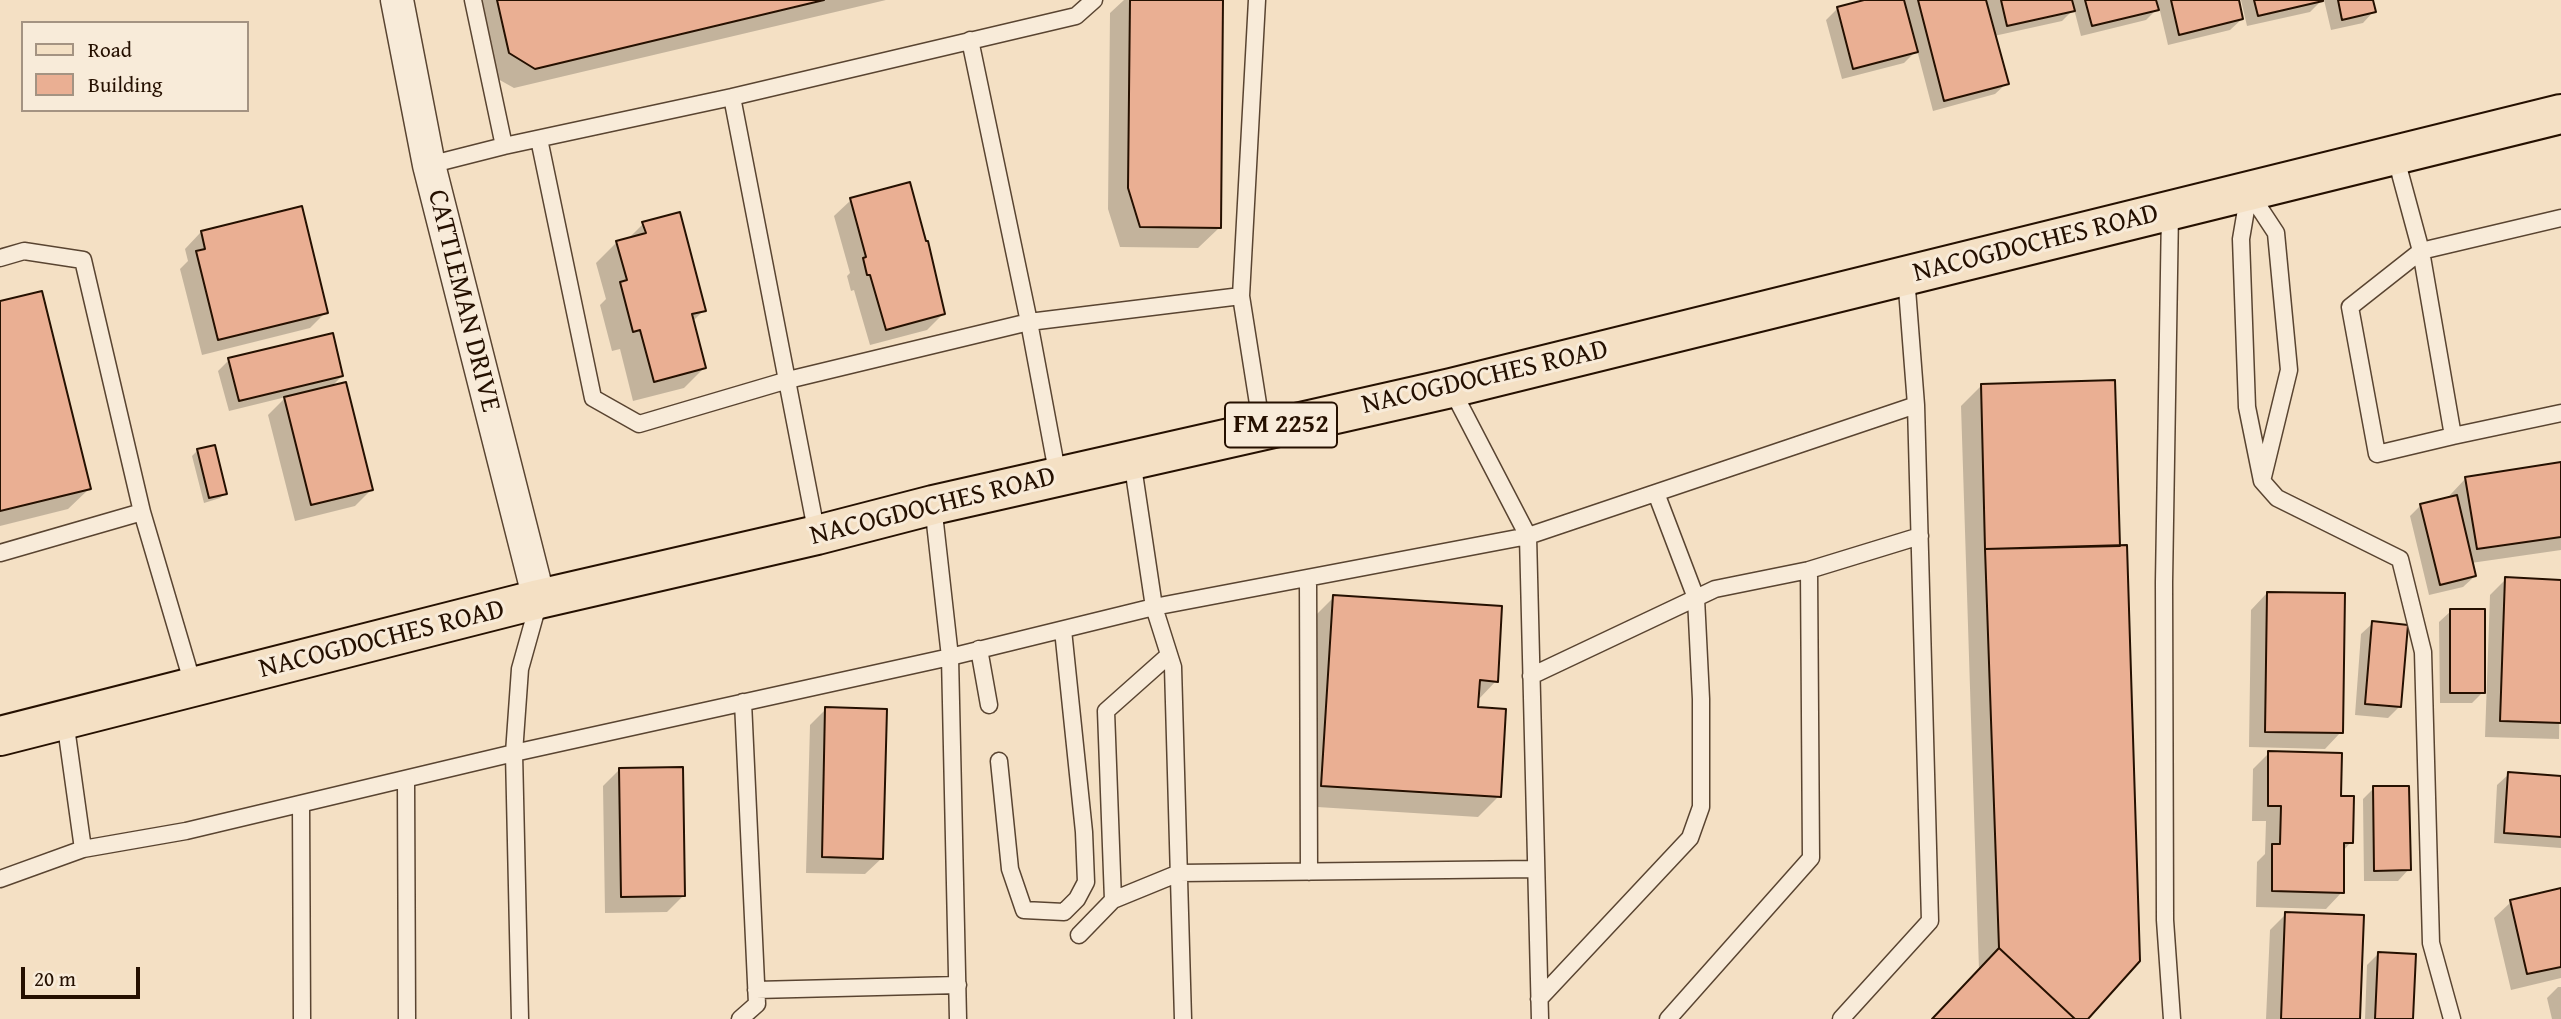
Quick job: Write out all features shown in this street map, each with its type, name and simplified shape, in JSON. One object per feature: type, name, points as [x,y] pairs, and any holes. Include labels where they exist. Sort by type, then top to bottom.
[{"type":"main road","name":"NACOGDOCHES ROAD","points":[[0,736],[539,599],[817,535],[933,505],[1451,388],[2561,114]]},
{"type":"street","name":"CATTLEMAN DRIVE","points":[[397,0],[429,165],[539,599]]},
{"type":"lane","points":[[473,0],[504,146]]},
{"type":"lane","points":[[429,165],[1076,16],[1094,0]]},
{"type":"lane","points":[[1256,0],[1241,296],[1262,429]]},
{"type":"lane","points":[[970,40],[1029,322],[1058,477]]},
{"type":"lane","points":[[732,97],[817,535]]},
{"type":"lane","points":[[539,139],[593,398],[639,424],[788,380],[1029,322],[1241,296]]},
{"type":"lane","points":[[2395,155],[2421,251],[2453,436]]},
{"type":"lane","points":[[2249,192],[2276,233],[2289,370],[2262,481]]},
{"type":"lane","points":[[2249,192],[2241,239],[2246,407],[2262,481],[2277,498],[2400,559],[2423,652],[2431,943],[2452,1019]]},
{"type":"lane","points":[[2170,211],[2164,609],[2165,920],[2172,1019]]},
{"type":"lane","points":[[2561,218],[2421,251],[2350,307],[2376,454],[2561,412]]},
{"type":"lane","points":[[0,258],[24,251],[83,260],[142,512],[194,688]]},
{"type":"lane","points":[[1841,1019],[1930,921],[1916,405],[1906,276]]},
{"type":"lane","points":[[1451,388],[1528,536],[1540,1019]]},
{"type":"lane","points":[[0,879],[83,849],[186,831],[514,753],[950,657],[1154,607],[1528,536],[1916,405]]},
{"type":"lane","points":[[1132,460],[1154,607],[1173,667],[1183,1019]]},
{"type":"lane","points":[[1539,999],[1690,838],[1701,807],[1701,699],[1696,598],[1656,493]]},
{"type":"lane","points":[[933,505],[950,657],[958,1019]]},
{"type":"lane","points":[[0,553],[142,512]]},
{"type":"lane","points":[[1531,676],[1715,589],[1810,570],[1920,536]]},
{"type":"lane","points":[[1668,1019],[1811,858],[1810,570]]},
{"type":"lane","points":[[1308,578],[1308,872]]},
{"type":"lane","points":[[520,1019],[514,753],[520,669],[539,599]]},
{"type":"lane","points":[[999,761],[1010,869],[1024,910],[1064,912],[1077,899],[1086,882],[1084,832],[1063,630]]},
{"type":"lane","points":[[979,649],[989,705]]},
{"type":"lane","points":[[1113,900],[1106,711],[1169,655]]},
{"type":"lane","points":[[740,1019],[757,1004],[743,702]]},
{"type":"lane","points":[[65,720],[83,849]]},
{"type":"lane","points":[[406,780],[407,1019]]},
{"type":"lane","points":[[301,804],[302,1019]]},
{"type":"lane","points":[[1079,935],[1113,900],[1179,873],[1536,869]]},
{"type":"lane","points":[[755,990],[958,985]]},
{"type":"building","points":[[497,0],[824,0],[535,69],[509,53]]},
{"type":"building","points":[[1130,0],[1223,0],[1221,228],[1140,227],[1128,188]]},
{"type":"building","points":[[1864,0],[1904,0],[1918,52],[1853,69],[1837,7]]},
{"type":"building","points":[[1918,0],[1986,0],[2009,84],[1944,101]]},
{"type":"building","points":[[2001,0],[2072,0],[2075,11],[2007,26]]},
{"type":"building","points":[[2085,0],[2156,0],[2159,10],[2092,26]]},
{"type":"building","points":[[2171,0],[2239,0],[2243,19],[2179,35]]},
{"type":"building","points":[[2254,0],[2323,0],[2323,1],[2258,16]]},
{"type":"building","points":[[2338,0],[2373,0],[2376,12],[2342,20]]},
{"type":"building","points":[[910,182],[928,241],[945,314],[886,330],[870,275],[867,275],[863,258],[866,257],[850,198]]},
{"type":"building","points":[[302,206],[328,313],[218,340],[196,251],[205,249],[201,231]]},
{"type":"building","points":[[680,212],[706,311],[692,314],[706,368],[654,382],[640,330],[633,332],[620,282],[627,280],[616,241],[646,233],[642,222]]},
{"type":"building","points":[[42,291],[91,489],[0,511],[0,301]]},
{"type":"building","points":[[333,333],[343,376],[239,401],[228,358]]},
{"type":"building","points":[[2115,380],[2120,546],[1985,549],[1981,384]]},
{"type":"building","points":[[346,382],[373,490],[311,505],[284,397]]},
{"type":"building","points":[[215,445],[227,494],[209,498],[197,449]]},
{"type":"building","points":[[2561,462],[2561,537],[2477,549],[2465,477]]},
{"type":"building","points":[[2457,495],[2476,576],[2440,585],[2420,504]]},
{"type":"building","points":[[2127,545],[2140,961],[2088,1019],[2075,1019],[1999,948],[1985,549]]},
{"type":"building","points":[[2505,577],[2561,580],[2561,723],[2500,721]]},
{"type":"building","points":[[2267,592],[2345,593],[2343,733],[2265,732]]},
{"type":"building","points":[[1333,595],[1502,606],[1498,682],[1480,680],[1478,707],[1506,709],[1501,797],[1321,786]]},
{"type":"building","points":[[2450,609],[2485,609],[2485,693],[2450,693]]},
{"type":"building","points":[[2372,621],[2408,625],[2401,707],[2365,704]]},
{"type":"building","points":[[825,707],[887,709],[883,859],[822,857]]},
{"type":"building","points":[[2268,751],[2342,753],[2341,796],[2354,796],[2353,843],[2344,843],[2344,893],[2272,891],[2272,844],[2280,844],[2281,806],[2268,806]]},
{"type":"building","points":[[683,767],[685,896],[621,897],[619,768]]},
{"type":"building","points":[[2508,772],[2561,776],[2561,837],[2504,833]]},
{"type":"building","points":[[2373,786],[2409,786],[2411,870],[2374,871]]},
{"type":"building","points":[[2561,888],[2561,967],[2527,974],[2510,900]]},
{"type":"building","points":[[2285,912],[2364,915],[2360,1019],[2281,1019]]},
{"type":"building","points":[[1999,948],[2075,1019],[1932,1019]]},
{"type":"building","points":[[2378,952],[2416,954],[2413,1019],[2375,1019]]}]
